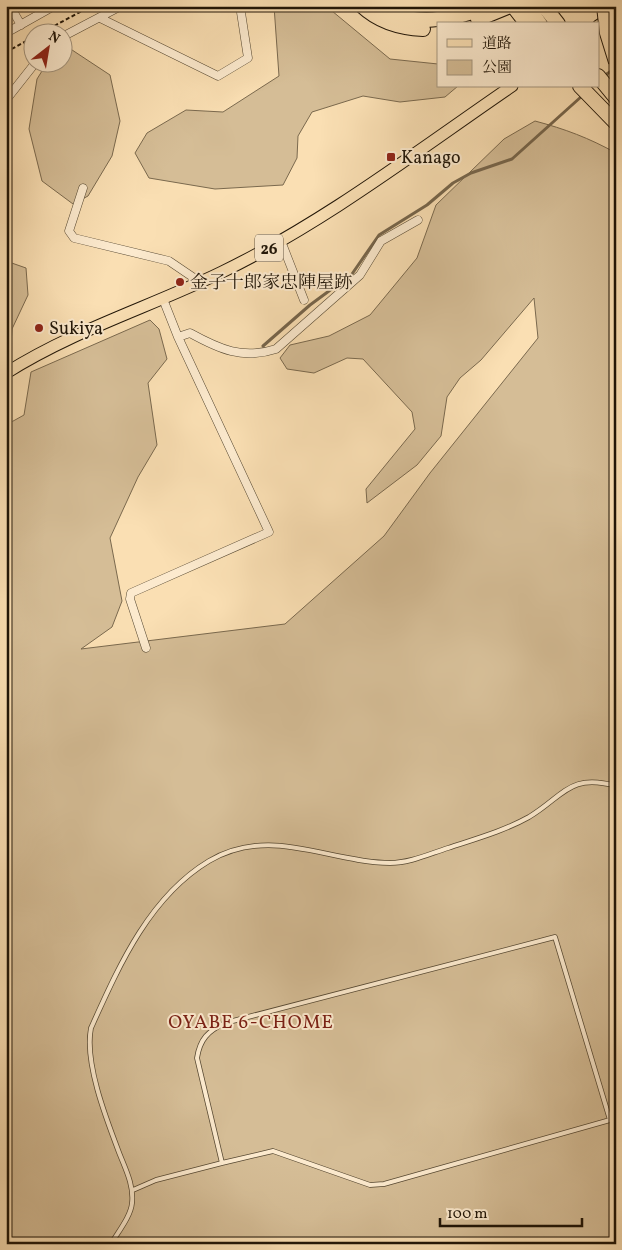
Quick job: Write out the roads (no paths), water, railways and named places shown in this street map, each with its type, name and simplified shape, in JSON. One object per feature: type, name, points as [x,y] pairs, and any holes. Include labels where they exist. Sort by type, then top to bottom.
[{"type":"highway","points":[[362,6],[375,17],[394,25],[414,29],[437,28]]},
{"type":"highway","points":[[378,6],[397,16],[426,20],[448,18],[489,6]]},
{"type":"highway","points":[[467,22],[511,6],[525,22]]},
{"type":"highway","points":[[527,6],[539,22]]},
{"type":"highway","points":[[544,6],[556,22]]},
{"type":"highway","points":[[604,6],[607,33],[616,62]]},
{"type":"highway","points":[[600,78],[616,98]]},
{"type":"highway","points":[[582,88],[616,122]]},
{"type":"highway","points":[[590,88],[616,122]]},
{"type":"main road","points":[[600,25],[616,14]]},
{"type":"main road","name":"26","points":[[6,373],[67,338],[163,299],[281,241],[316,221],[509,88]]},
{"type":"street","points":[[10,6],[20,25]]},
{"type":"street","points":[[6,33],[54,6]]},
{"type":"street","points":[[72,32],[122,6]]},
{"type":"street","points":[[100,18],[218,76],[248,58],[240,6]]},
{"type":"street","points":[[6,100],[28,72]]},
{"type":"street","points":[[83,188],[69,231],[74,238],[169,261],[200,282]]},
{"type":"street","points":[[178,337],[190,332],[210,343],[234,352],[259,355],[276,349],[360,275],[381,241],[418,220]]},
{"type":"street","points":[[281,241],[304,300]]},
{"type":"street","points":[[146,648],[130,599],[131,593],[269,532],[178,337],[163,299]]},
{"type":"lane","points":[[111,1244],[132,1205],[133,1190],[105,1114],[90,1051],[89,1038],[100,1008],[149,918],[164,896],[191,872],[232,851],[265,844],[290,846],[366,861],[391,863],[414,860],[507,827],[529,816],[577,783],[593,782],[616,786]]},
{"type":"lane","points":[[133,1190],[156,1180],[273,1151],[370,1185],[384,1184],[610,1120],[555,937],[225,1023],[213,1029],[206,1034],[199,1045],[197,1058],[222,1163]]},
{"type":"waterway","points":[[602,77],[616,68]]},
{"type":"waterway","points":[[263,346],[310,305],[352,274],[379,235],[427,205],[453,183],[471,173],[512,159],[582,96]]},
{"type":"place","name":"Kanago","points":[[391,157]]},
{"type":"place","name":"金子十郎家忠陣屋跡","points":[[180,282]]},
{"type":"place","name":"Sukiya","points":[[39,328]]},
{"type":"district","name":"OYABE 6-CHOME","points":[[251,1021]]}]
